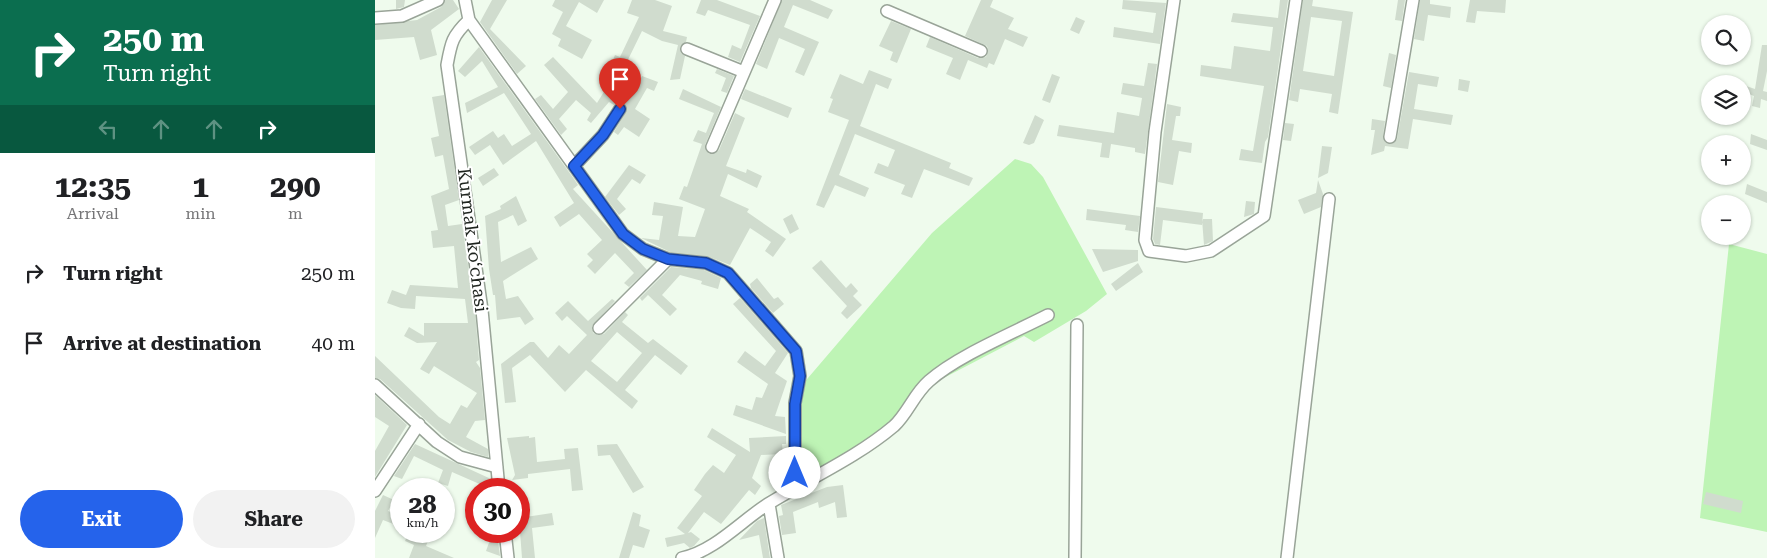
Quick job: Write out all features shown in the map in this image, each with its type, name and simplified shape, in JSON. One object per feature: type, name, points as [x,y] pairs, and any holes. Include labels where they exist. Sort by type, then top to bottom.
[{"type":"street","points":[[375,18],[403,16],[437,0]]},
{"type":"street","points":[[465,0],[469,20],[623,234],[643,249],[668,259],[706,263],[728,273],[796,351],[800,376],[795,404],[795,490]]},
{"type":"street","points":[[713,147],[775,0]]},
{"type":"street","points":[[1174,0],[1155,132],[1145,240],[1149,251],[1186,256],[1211,251],[1264,216],[1296,0]]},
{"type":"street","points":[[1390,137],[1413,0]]},
{"type":"street","points":[[887,11],[981,51]]},
{"type":"street","name":"Kurmak koʻchasi","points":[[469,20],[455,34],[450,44],[447,65],[482,310],[498,478]]},
{"type":"street","points":[[687,49],[744,72]]},
{"type":"street","points":[[574,166],[603,135],[620,109]]},
{"type":"street","points":[[1287,558],[1329,199]]},
{"type":"street","points":[[599,328],[668,259]]},
{"type":"street","points":[[682,558],[700,552],[769,504],[859,452],[895,425],[916,394],[929,381],[952,365],[1048,315]]},
{"type":"street","points":[[1075,558],[1077,326]]},
{"type":"street","points":[[375,385],[437,442],[460,457],[497,467]]},
{"type":"street","points":[[375,491],[419,424]]},
{"type":"street","points":[[769,504],[778,558]]},
{"type":"street","points":[[506,543],[508,558]]},
{"type":"green space","points":[[1015,159],[1031,164],[1043,177],[1107,294],[1086,311],[1034,342],[1024,336],[934,383],[906,418],[829,476],[824,466],[795,471],[796,392],[932,233]]},
{"type":"green space","points":[[1729,245],[1733,245],[1767,254],[1767,532],[1700,518]]},
{"type":"building","points":[[396,0],[405,0],[404,7],[396,9]]},
{"type":"building","points":[[445,0],[453,0],[459,9],[431,30],[437,55],[420,60],[414,37],[375,40],[375,25],[417,20],[441,7]]},
{"type":"building","points":[[492,0],[507,0],[490,29],[526,66],[517,74],[480,22]]},
{"type":"building","points":[[555,0],[604,0],[597,13],[579,2],[566,26],[592,40],[582,59],[558,46],[561,39],[552,34],[563,12],[552,6]]},
{"type":"building","points":[[632,0],[655,0],[672,6],[663,31],[687,37],[686,42],[680,47],[681,53],[685,56],[680,79],[670,80],[678,45],[662,41],[642,31],[622,72],[639,82],[642,76],[658,82],[654,91],[647,88],[635,109],[650,119],[639,137],[624,127],[618,135],[614,132],[627,110],[624,103],[617,102],[614,105],[609,102],[591,123],[587,120],[591,113],[576,100],[559,119],[567,129],[561,135],[535,99],[541,95],[553,109],[568,92],[544,65],[553,57],[597,103],[613,77],[611,76],[615,67],[611,64],[615,55],[620,57],[639,17],[627,13]]},
{"type":"building","points":[[701,0],[717,0],[760,16],[740,62],[728,57],[732,45],[741,49],[750,25],[708,10],[705,16],[696,13]]},
{"type":"building","points":[[782,0],[810,0],[833,10],[828,19],[793,5],[784,27],[819,42],[804,76],[795,72],[805,49],[779,38],[767,69],[756,64]]},
{"type":"building","points":[[981,0],[993,0],[990,7],[1014,18],[1008,29],[1028,37],[1023,47],[1005,39],[994,65],[989,63],[987,68],[968,60],[960,80],[946,74],[953,58],[926,47],[930,37],[978,58],[986,57],[987,46],[965,36]]},
{"type":"building","points":[[1123,0],[1166,3],[1160,44],[1113,37],[1114,27],[1153,33],[1156,13],[1122,9]]},
{"type":"building","points":[[1280,0],[1288,0],[1268,137],[1265,142],[1262,163],[1239,160],[1241,149],[1253,151],[1264,86],[1200,76],[1201,65],[1231,69],[1234,46],[1270,51],[1273,27],[1231,22],[1233,13],[1278,18]]},
{"type":"building","points":[[1303,0],[1313,0],[1312,6],[1353,12],[1338,114],[1329,112],[1332,94],[1300,89],[1298,102],[1289,100]],"holes":[[[1311,17],[1342,21],[1334,76],[1303,71]]]},
{"type":"building","points":[[1398,0],[1405,0],[1402,21],[1395,20]]},
{"type":"building","points":[[1420,0],[1430,0],[1430,4],[1451,7],[1450,18],[1428,15],[1424,41],[1414,39]]},
{"type":"building","points":[[1470,0],[1506,0],[1505,13],[1477,11],[1475,23],[1466,22]]},
{"type":"building","points":[[1076,17],[1085,21],[1079,34],[1070,30]]},
{"type":"building","points":[[891,21],[911,29],[897,63],[890,60],[893,52],[879,46]]},
{"type":"building","points":[[1762,45],[1767,45],[1767,71],[1763,91],[1767,92],[1767,101],[1761,99],[1760,108],[1752,106],[1754,96],[1751,95],[1751,88],[1755,89]]},
{"type":"building","points":[[479,47],[578,185],[573,189],[647,270],[629,287],[624,283],[634,273],[615,253],[595,274],[587,266],[593,260],[587,254],[602,240],[579,214],[560,227],[554,217],[574,203],[536,141],[503,165],[490,145],[475,155],[469,147],[493,131],[498,138],[504,134],[512,146],[531,134],[504,93],[467,113],[465,103],[498,87],[482,61],[465,77],[458,71]]},
{"type":"building","points":[[1389,53],[1396,55],[1391,88],[1383,86]]},
{"type":"building","points":[[1148,63],[1157,64],[1145,154],[1135,152],[1135,148],[1111,144],[1109,158],[1100,157],[1102,143],[1057,136],[1059,125],[1114,133],[1117,112],[1139,116],[1142,98],[1121,94],[1123,83],[1144,86]]},
{"type":"building","points":[[717,69],[734,76],[727,93],[721,91],[726,78],[715,73]]},
{"type":"building","points":[[869,70],[892,79],[888,89],[876,84],[860,126],[951,163],[949,168],[973,178],[969,186],[924,169],[912,198],[901,194],[905,185],[874,173],[878,163],[888,167],[895,150],[855,134],[839,175],[869,188],[865,197],[835,185],[824,208],[816,205],[849,120],[828,112],[833,99],[830,98],[840,74],[863,84]]},
{"type":"building","points":[[1409,72],[1439,77],[1437,87],[1418,84],[1414,109],[1453,115],[1451,125],[1413,119],[1408,149],[1385,146],[1384,151],[1371,155],[1375,130],[1371,130],[1372,119],[1385,121],[1383,136],[1386,143],[1392,144],[1397,139]]},
{"type":"building","points":[[1052,74],[1060,77],[1050,103],[1042,100]]},
{"type":"building","points":[[1459,79],[1470,81],[1468,92],[1458,90]]},
{"type":"building","points":[[683,89],[721,107],[705,145],[709,154],[719,150],[735,113],[745,118],[726,166],[746,173],[747,169],[762,176],[757,188],[728,174],[720,196],[749,209],[747,212],[786,239],[773,257],[765,251],[771,242],[750,228],[730,265],[707,256],[670,252],[641,238],[659,240],[663,216],[652,215],[654,202],[683,207],[678,236],[695,237],[705,209],[679,199],[684,186],[687,187],[702,144],[693,141],[698,130],[706,133],[714,113],[679,99]]},
{"type":"building","points":[[745,89],[792,108],[788,118],[741,99]]},
{"type":"building","points":[[444,95],[459,200],[445,205],[448,226],[462,224],[475,311],[479,360],[476,362],[480,368],[485,420],[475,421],[466,437],[488,449],[488,457],[471,452],[448,440],[380,379],[375,378],[375,356],[439,417],[450,424],[461,405],[467,408],[477,393],[434,366],[429,374],[420,369],[437,342],[417,343],[404,336],[409,327],[424,336],[424,323],[468,323],[465,299],[416,296],[415,309],[401,308],[387,303],[392,290],[406,295],[410,285],[458,288],[454,246],[433,248],[431,231],[438,230],[431,196],[449,189],[443,155],[435,157],[431,138],[439,136],[432,97]]},
{"type":"building","points":[[1167,104],[1181,107],[1180,116],[1176,116],[1172,140],[1192,143],[1191,153],[1179,151],[1173,185],[1158,182]]},
{"type":"building","points":[[1035,115],[1044,120],[1034,143],[1029,145],[1023,143]]},
{"type":"building","points":[[1285,123],[1294,124],[1291,141],[1283,140]]},
{"type":"building","points":[[1751,135],[1767,140],[1767,150],[1751,144]]},
{"type":"building","points":[[1322,146],[1332,147],[1328,173],[1318,178]]},
{"type":"building","points":[[629,165],[646,175],[640,184],[632,179],[617,199],[626,209],[619,215],[605,197]]},
{"type":"building","points":[[494,168],[499,175],[483,186],[478,178]]},
{"type":"building","points":[[1318,180],[1323,194],[1321,207],[1304,214],[1298,200],[1316,193]]},
{"type":"building","points":[[1747,185],[1767,192],[1767,203],[1751,195],[1745,194]]},
{"type":"building","points":[[516,196],[527,221],[518,226],[513,215],[498,222],[501,262],[531,247],[538,259],[503,281],[506,299],[518,296],[534,319],[525,325],[520,317],[497,320],[495,295],[493,295],[489,269],[485,216],[501,209],[500,206]]},
{"type":"building","points":[[1246,201],[1255,202],[1254,214],[1244,217]]},
{"type":"building","points":[[1156,207],[1203,213],[1202,225],[1163,220],[1160,245],[1155,244],[1153,239]]},
{"type":"building","points":[[1087,209],[1140,216],[1138,232],[1125,230],[1126,225],[1086,220]]},
{"type":"building","points":[[792,214],[799,229],[790,234],[783,219]]},
{"type":"building","points":[[1202,219],[1212,219],[1213,241],[1204,245]]},
{"type":"building","points":[[1092,249],[1138,250],[1138,261],[1103,272]]},
{"type":"building","points":[[821,260],[846,288],[851,283],[858,291],[853,296],[862,305],[847,319],[841,313],[847,306],[812,268]]},
{"type":"building","points":[[1138,263],[1143,272],[1116,291],[1111,284]]},
{"type":"building","points":[[671,267],[704,270],[721,278],[718,289],[701,284],[702,281],[680,275],[662,295],[677,309],[670,316],[648,295],[642,301],[640,298]]},
{"type":"building","points":[[757,278],[774,299],[778,297],[784,304],[773,313],[751,288],[750,284]]},
{"type":"building","points":[[740,298],[788,353],[775,373],[787,381],[775,416],[785,417],[786,434],[733,415],[736,405],[752,410],[756,397],[762,398],[768,384],[737,362],[745,351],[765,366],[776,351],[733,304]]},
{"type":"building","points":[[612,299],[615,301],[592,326],[593,333],[598,335],[604,334],[625,312],[628,315],[622,322],[648,343],[653,339],[688,366],[681,375],[655,355],[625,390],[638,401],[632,409],[586,370],[565,392],[530,355],[512,368],[516,402],[505,403],[501,364],[530,342],[534,342],[548,358],[559,345],[569,354],[587,335],[567,316],[562,321],[555,313],[568,301],[588,321]],"holes":[[[617,332],[642,353],[617,382],[591,361]]]},
{"type":"building","points":[[375,395],[407,425],[375,477],[375,451],[389,426],[375,417]]},
{"type":"building","points":[[712,428],[750,452],[749,438],[786,436],[786,444],[782,444],[783,454],[761,455],[752,478],[761,486],[755,495],[749,490],[721,524],[704,512],[688,533],[691,532],[700,539],[694,546],[690,548],[684,543],[667,547],[665,538],[685,534],[677,528],[702,496],[694,490],[705,474],[713,465],[724,473],[736,455],[707,437]]},
{"type":"building","points":[[535,437],[537,462],[565,459],[564,449],[578,448],[583,490],[572,491],[570,469],[528,474],[528,478],[513,478],[515,475],[507,438]]},
{"type":"building","points":[[415,444],[489,478],[466,478],[452,472],[450,478],[440,478],[443,470],[414,456],[403,478],[394,476]]},
{"type":"building","points":[[617,444],[644,487],[633,493],[610,455],[598,456],[597,445]]},
{"type":"building","points":[[843,485],[847,517],[837,518],[835,502],[819,508],[818,502],[793,512],[796,533],[782,535],[779,516],[783,515],[781,505],[827,487]]},
{"type":"building","points":[[1706,492],[1743,501],[1741,513],[1703,504]]},
{"type":"building","points":[[383,495],[390,498],[388,511],[390,512],[390,523],[383,520],[375,538],[375,511]]},
{"type":"building","points":[[633,512],[641,515],[639,526],[650,530],[644,548],[633,545],[629,558],[619,558]]},
{"type":"building","points":[[552,513],[554,525],[532,528],[535,558],[522,558],[521,543],[530,543],[530,516]]},
{"type":"building","points":[[764,518],[770,558],[763,558],[759,535],[739,540],[757,521]]},
{"type":"building","points":[[410,543],[427,543],[426,546],[454,558],[409,558],[414,545]]},
{"type":"building","points":[[489,543],[498,543],[500,556],[486,551]]},
{"type":"route","points":[[620,109],[603,135],[574,166],[623,234],[643,249],[668,259],[706,263],[728,273],[796,351],[800,376],[795,404],[795,473]]}]
